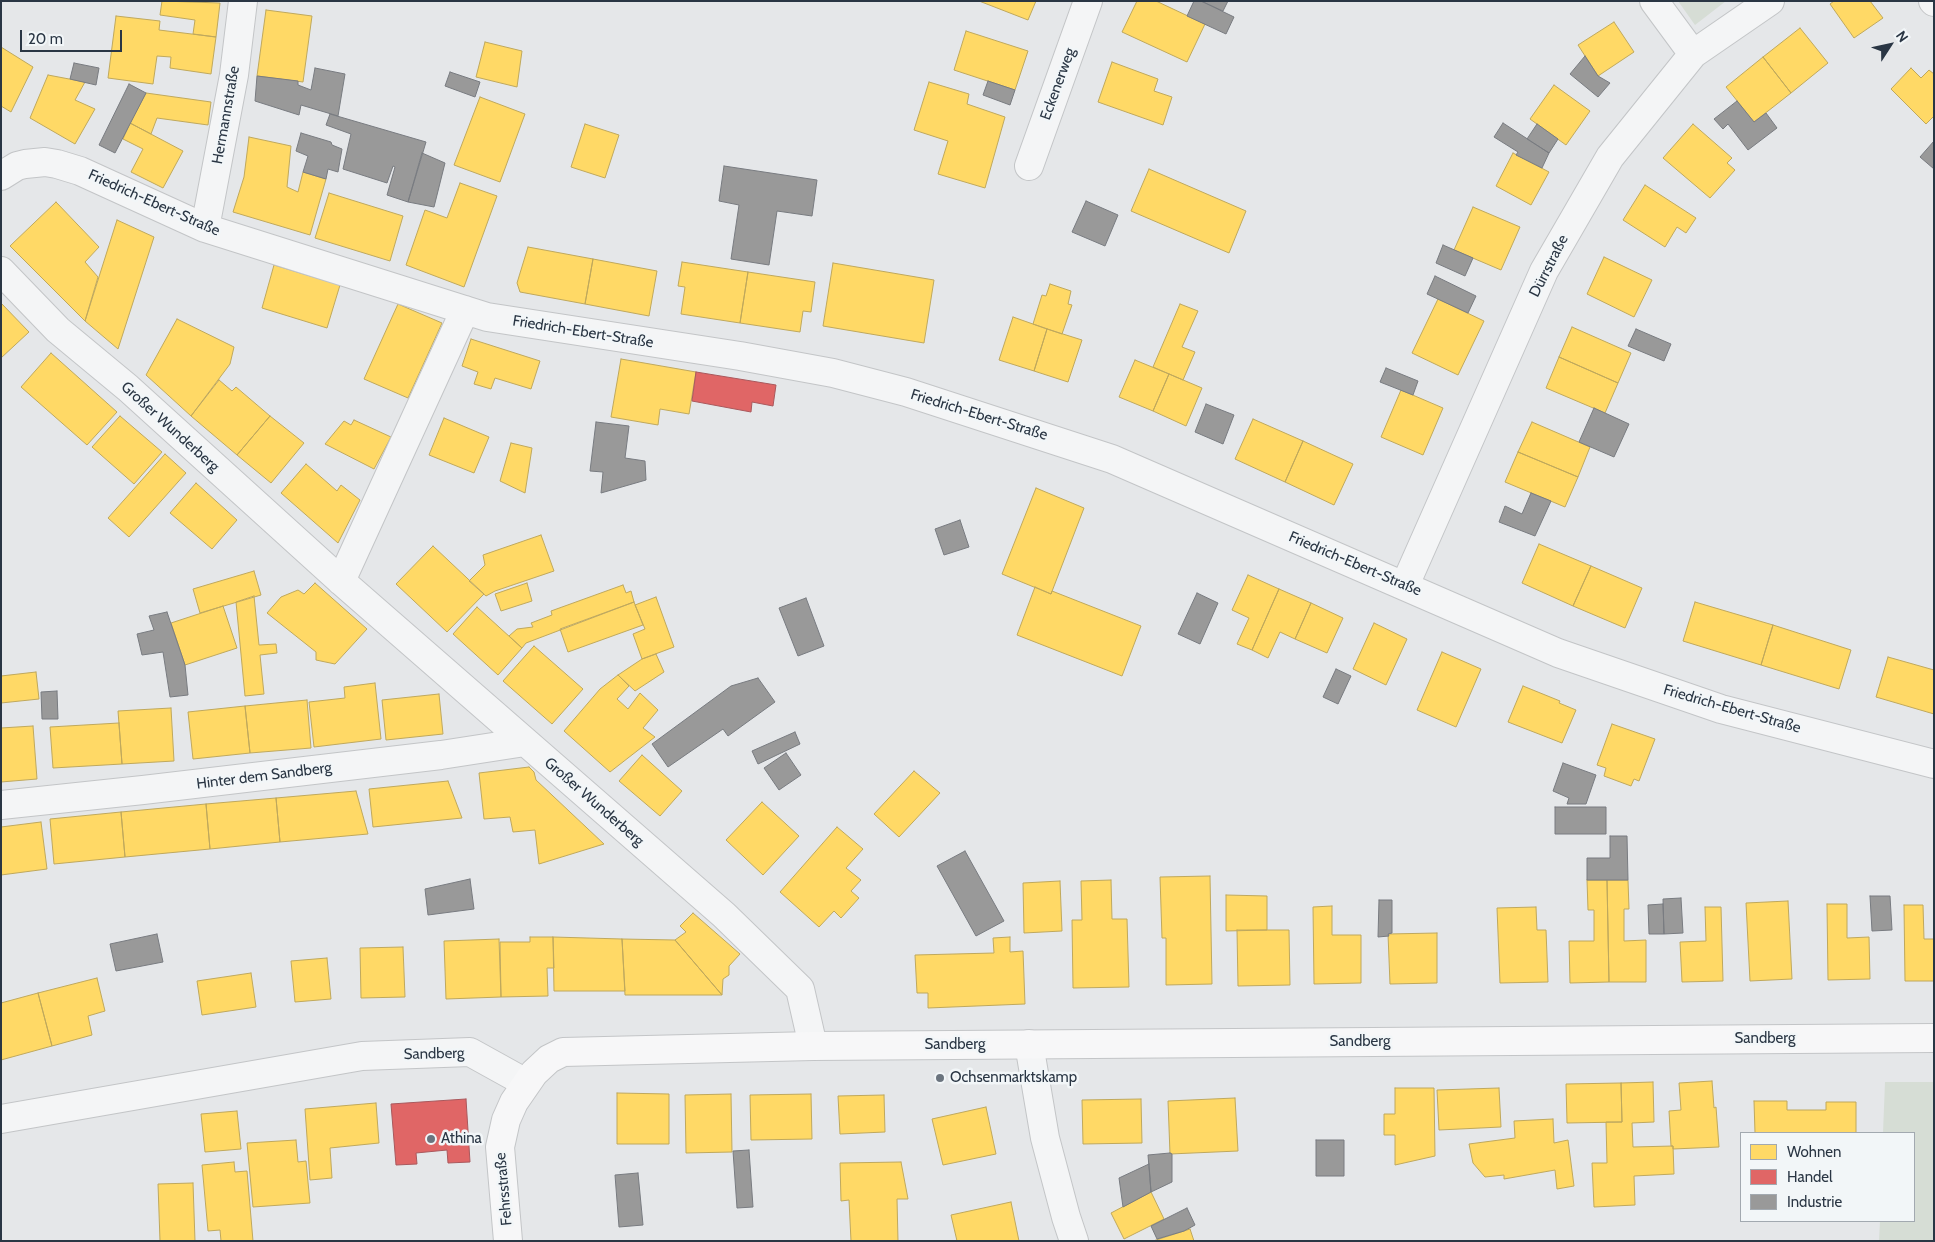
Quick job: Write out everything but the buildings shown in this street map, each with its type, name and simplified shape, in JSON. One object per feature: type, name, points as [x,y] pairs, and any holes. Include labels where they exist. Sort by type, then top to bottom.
[{"type":"main road","name":"Sandberg","points":[[526,1083],[534,1072],[549,1059],[563,1052],[813,1046],[1934,1038]]},
{"type":"main road","name":"Fehrsstraße","points":[[508,1241],[500,1147],[506,1120],[514,1102],[526,1083]]},
{"type":"street","name":"Hermannstraße","points":[[205,228],[234,75],[243,1]]},
{"type":"street","name":"Eckenerweg","points":[[1029,166],[1088,1]]},
{"type":"street","points":[[1654,1],[1693,54]]},
{"type":"street","name":"Dürrstraße","points":[[1405,585],[1544,271],[1610,157],[1693,54],[1770,1]]},
{"type":"street","name":"Friedrich-Ebert-Straße","points":[[1,176],[17,166],[25,164],[45,162],[57,164],[80,171],[205,228],[487,317],[759,359],[833,373],[906,392],[1112,459],[1558,653],[1721,710],[1934,764]]},
{"type":"street","name":"Großer Wunderberg","points":[[1,271],[58,330],[128,388],[341,581],[724,916],[800,989],[813,1046]]},
{"type":"street","points":[[341,581],[465,310]]},
{"type":"street","name":"Hinter dem Sandberg","points":[[1,805],[422,757],[525,742]]},
{"type":"street","points":[[1029,1044],[1045,1138],[1074,1241]]},
{"type":"street","name":"Sandberg","points":[[1,1119],[362,1056],[470,1052],[526,1083]]},
{"type":"shaded area","points":[[1678,1],[1726,1],[1695,25]]},
{"type":"shaded area","points":[[1885,1082],[1934,1082],[1934,1241],[1879,1241],[1880,1222],[1915,1222],[1915,1132],[1883,1132]]},
{"type":"place","name":"Ochsenmarktskamp","points":[[940,1078]]},
{"type":"place","name":"Athina","points":[[431,1139]]}]
